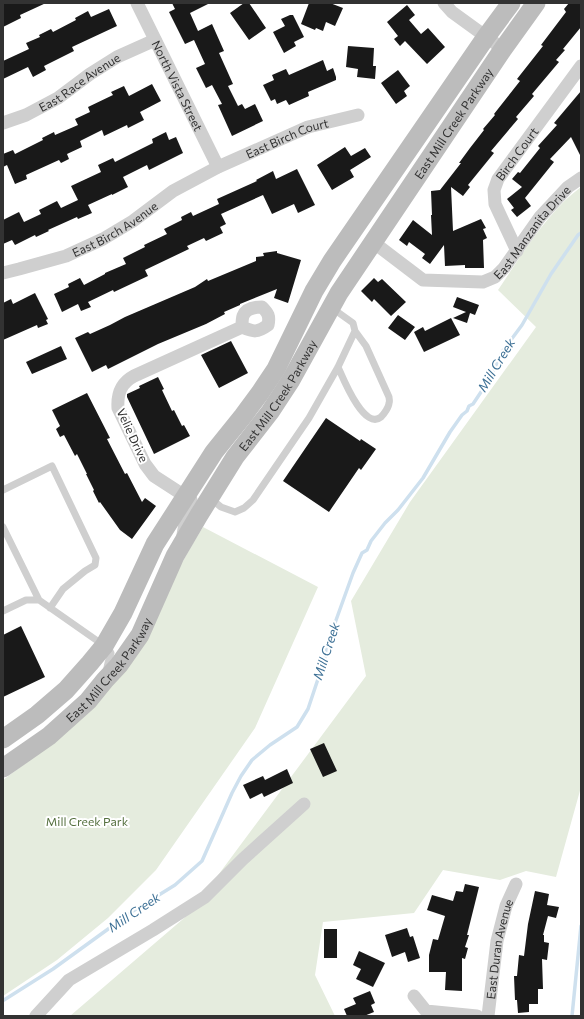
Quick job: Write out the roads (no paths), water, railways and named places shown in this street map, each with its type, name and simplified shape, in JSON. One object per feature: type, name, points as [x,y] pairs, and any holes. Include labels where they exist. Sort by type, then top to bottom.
[{"type":"street","name":"North Vista Street","points":[[137,3],[218,167]]},
{"type":"street","points":[[444,3],[452,12],[503,50]]},
{"type":"street","name":"East Mill Creek Parkway","points":[[3,739],[37,715],[66,690],[104,646],[123,613],[156,544],[214,452],[243,416],[276,369],[314,291],[332,261],[511,3]]},
{"type":"street","name":"East Mill Creek Parkway","points":[[3,768],[49,736],[88,701],[119,665],[140,635],[175,556],[198,515],[235,457],[274,406],[291,380],[339,293],[536,3]]},
{"type":"street","name":"East Race Avenue","points":[[3,123],[26,115],[58,98],[90,74],[118,57],[155,40]]},
{"type":"street","name":"Birch Court","points":[[517,251],[495,204],[494,190],[498,179],[581,66]]},
{"type":"street","name":"East Birch Court","points":[[218,167],[308,127],[358,115]]},
{"type":"street","name":"East Birch Avenue","points":[[3,272],[66,256],[103,239],[132,221],[172,191],[218,167]]},
{"type":"street","name":"East Manzanita Drive","points":[[373,242],[423,280],[483,282],[495,278],[517,251],[540,217],[568,187],[581,178]]},
{"type":"street","name":"Velie Drive","points":[[186,497],[154,476],[145,464],[118,408],[118,399],[121,388],[134,376],[242,327]]},
{"type":"street","points":[[180,548],[191,502],[186,497]]},
{"type":"street","points":[[36,1016],[69,980],[206,897],[243,859],[304,804]]},
{"type":"street","name":"East Duran Avenue","points":[[488,1016],[497,941],[506,906],[516,884]]},
{"type":"street","points":[[414,996],[426,1011],[477,1016]]},
{"type":"lane","points":[[331,308],[353,323],[355,331],[366,346],[389,397],[390,404],[382,416],[379,418],[372,418],[361,411],[338,368]]},
{"type":"lane","points":[[209,498],[221,506],[235,512],[244,508],[252,500],[309,418],[338,368],[355,331]]},
{"type":"lane","points":[[3,490],[52,466],[96,558],[95,564],[63,589],[50,608]]},
{"type":"lane","points":[[3,527],[39,600],[109,649],[111,653],[105,680]]},
{"type":"lane","points":[[3,611],[26,600],[39,600]]},
{"type":"waterway","name":"Mill Creek","points":[[4,1000],[53,969],[133,911],[175,885],[202,861],[232,793],[252,760],[270,745],[297,727],[308,709],[325,658],[326,648],[353,573],[362,553],[367,550],[371,541],[423,478],[450,432],[462,415],[467,411],[469,406],[473,404],[489,380],[502,352],[522,325],[551,274],[578,235],[581,233]]},
{"type":"waterway","points":[[572,1016],[581,926]]},
{"type":"park label","name":"Mill Creek Park","points":[[87,821]]}]
